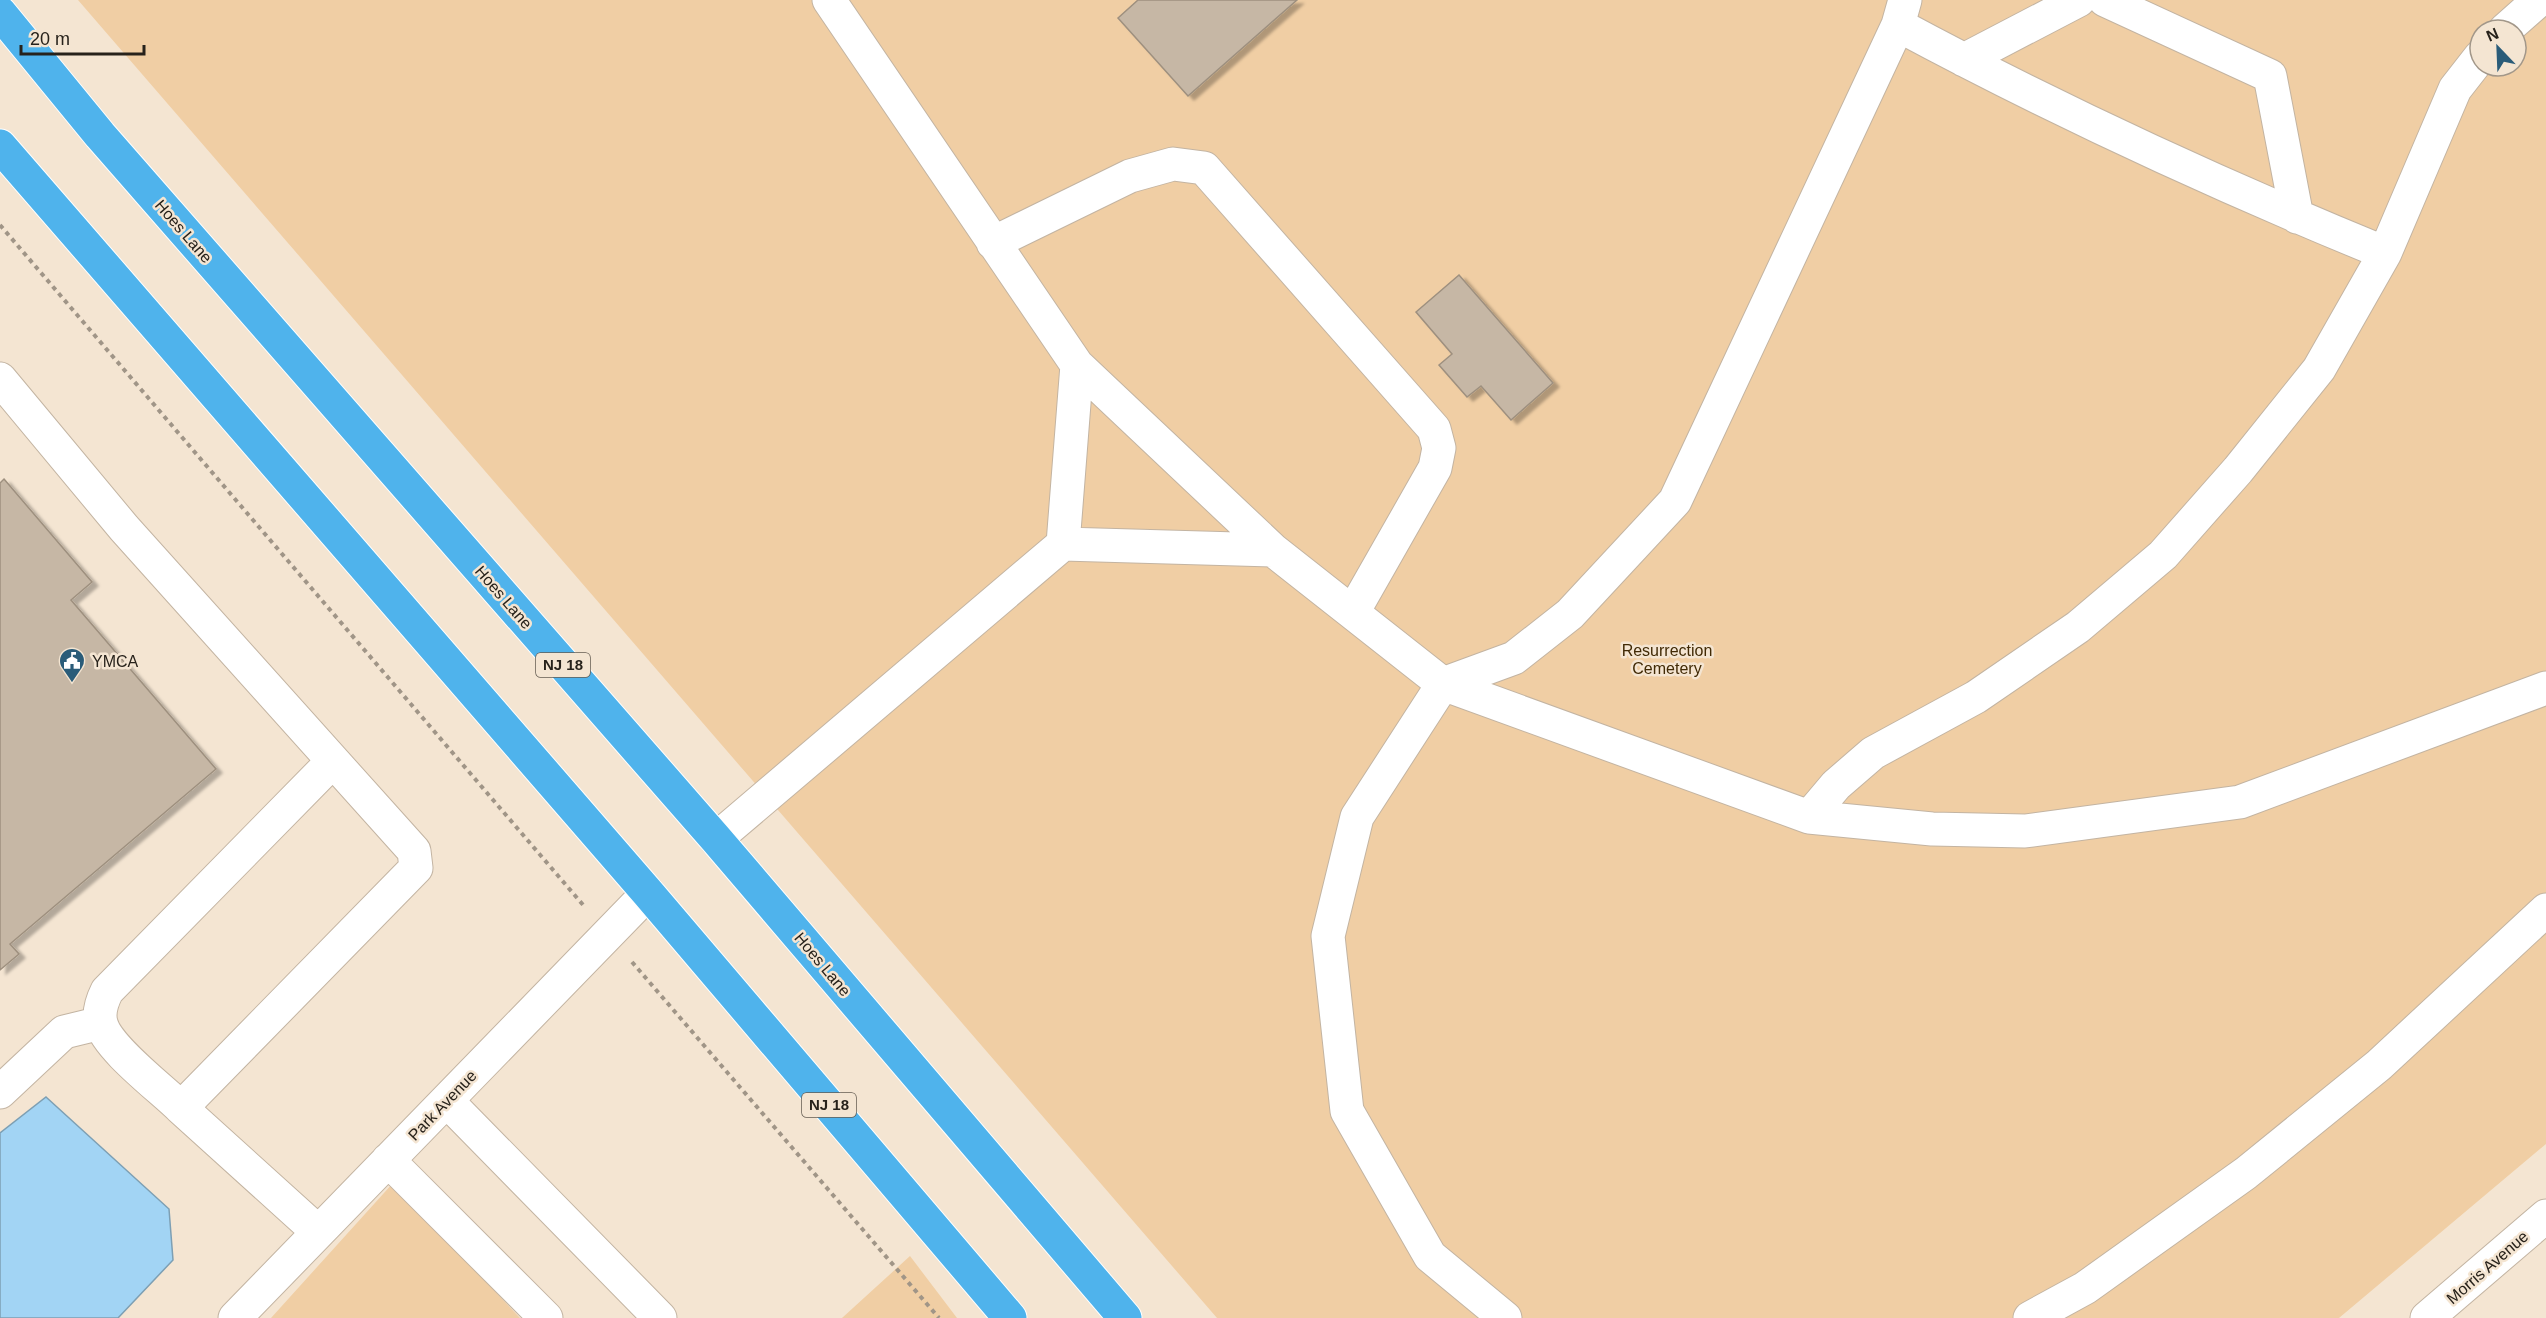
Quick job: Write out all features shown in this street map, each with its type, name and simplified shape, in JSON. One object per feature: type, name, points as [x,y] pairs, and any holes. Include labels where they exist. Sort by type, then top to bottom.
[{"type":"highway","name":"Hoes Lane","points":[[0,13],[100,135],[716,839],[1125,1318]]},
{"type":"highway","name":"NJ 18","points":[[0,146],[648,893],[1010,1318]]},
{"type":"street","points":[[830,0],[1077,365],[1273,550],[1443,684],[1809,817],[1932,829],[2025,831],[2240,802],[2546,688]]},
{"type":"street","points":[[1964,60],[2079,0]]},
{"type":"street","points":[[2105,0],[2270,76],[2297,217]]},
{"type":"street","points":[[2519,18],[2539,0]]},
{"type":"street","points":[[1505,1318],[1430,1256],[1347,1111],[1328,936],[1358,817],[1443,684],[1514,658],[1570,614],[1675,501],[1902,13],[1964,60],[2297,217],[2385,253]]},
{"type":"street","points":[[1809,817],[1836,785],[1873,753],[1986,691],[2078,627],[2163,555],[2238,470],[2319,369],[2385,253],[2456,89],[2468,73]]},
{"type":"street","points":[[993,243],[1130,176],[1173,164],[1204,168],[1434,429],[1438,448],[1435,468],[1353,612]]},
{"type":"street","points":[[1063,544],[1077,365]]},
{"type":"street","points":[[0,379],[124,528],[332,762],[414,850],[416,868],[181,1108]]},
{"type":"street","points":[[716,839],[1063,544],[1273,550]]},
{"type":"street","points":[[317,1231],[111,1043],[101,1023],[101,1005],[106,991],[332,762]]},
{"type":"street","name":"Park Avenue","points":[[235,1318],[317,1231],[447,1101],[648,893]]},
{"type":"street","points":[[2030,1318],[2085,1288],[2246,1173],[2379,1065],[2546,910]]},
{"type":"street","points":[[0,1092],[64,1032],[101,1023]]},
{"type":"street","points":[[447,1101],[660,1318]]},
{"type":"street","points":[[388,1160],[546,1318]]},
{"type":"street","name":"Morris Avenue","points":[[2427,1318],[2546,1216]]},
{"type":"path","points":[[0,225],[939,1318]]},
{"type":"green space","name":"Resurrection Cemetery","points":[[78,0],[2546,0],[2546,1144],[2339,1318],[1217,1318]]},
{"type":"green space","points":[[393,1183],[520,1318],[271,1318]]},
{"type":"green space","points":[[910,1256],[957,1318],[842,1318]]},
{"type":"water","points":[[46,1097],[169,1209],[173,1260],[118,1318],[0,1318],[0,1133]]},
{"type":"building","points":[[1138,0],[1297,0],[1188,96],[1118,18]]},
{"type":"building","points":[[1459,275],[1553,383],[1511,420],[1481,386],[1467,397],[1439,365],[1452,354],[1416,312]]},
{"type":"building","name":"YMCA","points":[[4,479],[92,582],[71,600],[216,769],[10,944],[19,954],[0,970],[0,483]]},
{"type":"place","name":"YMCA","points":[[72,684]]}]
